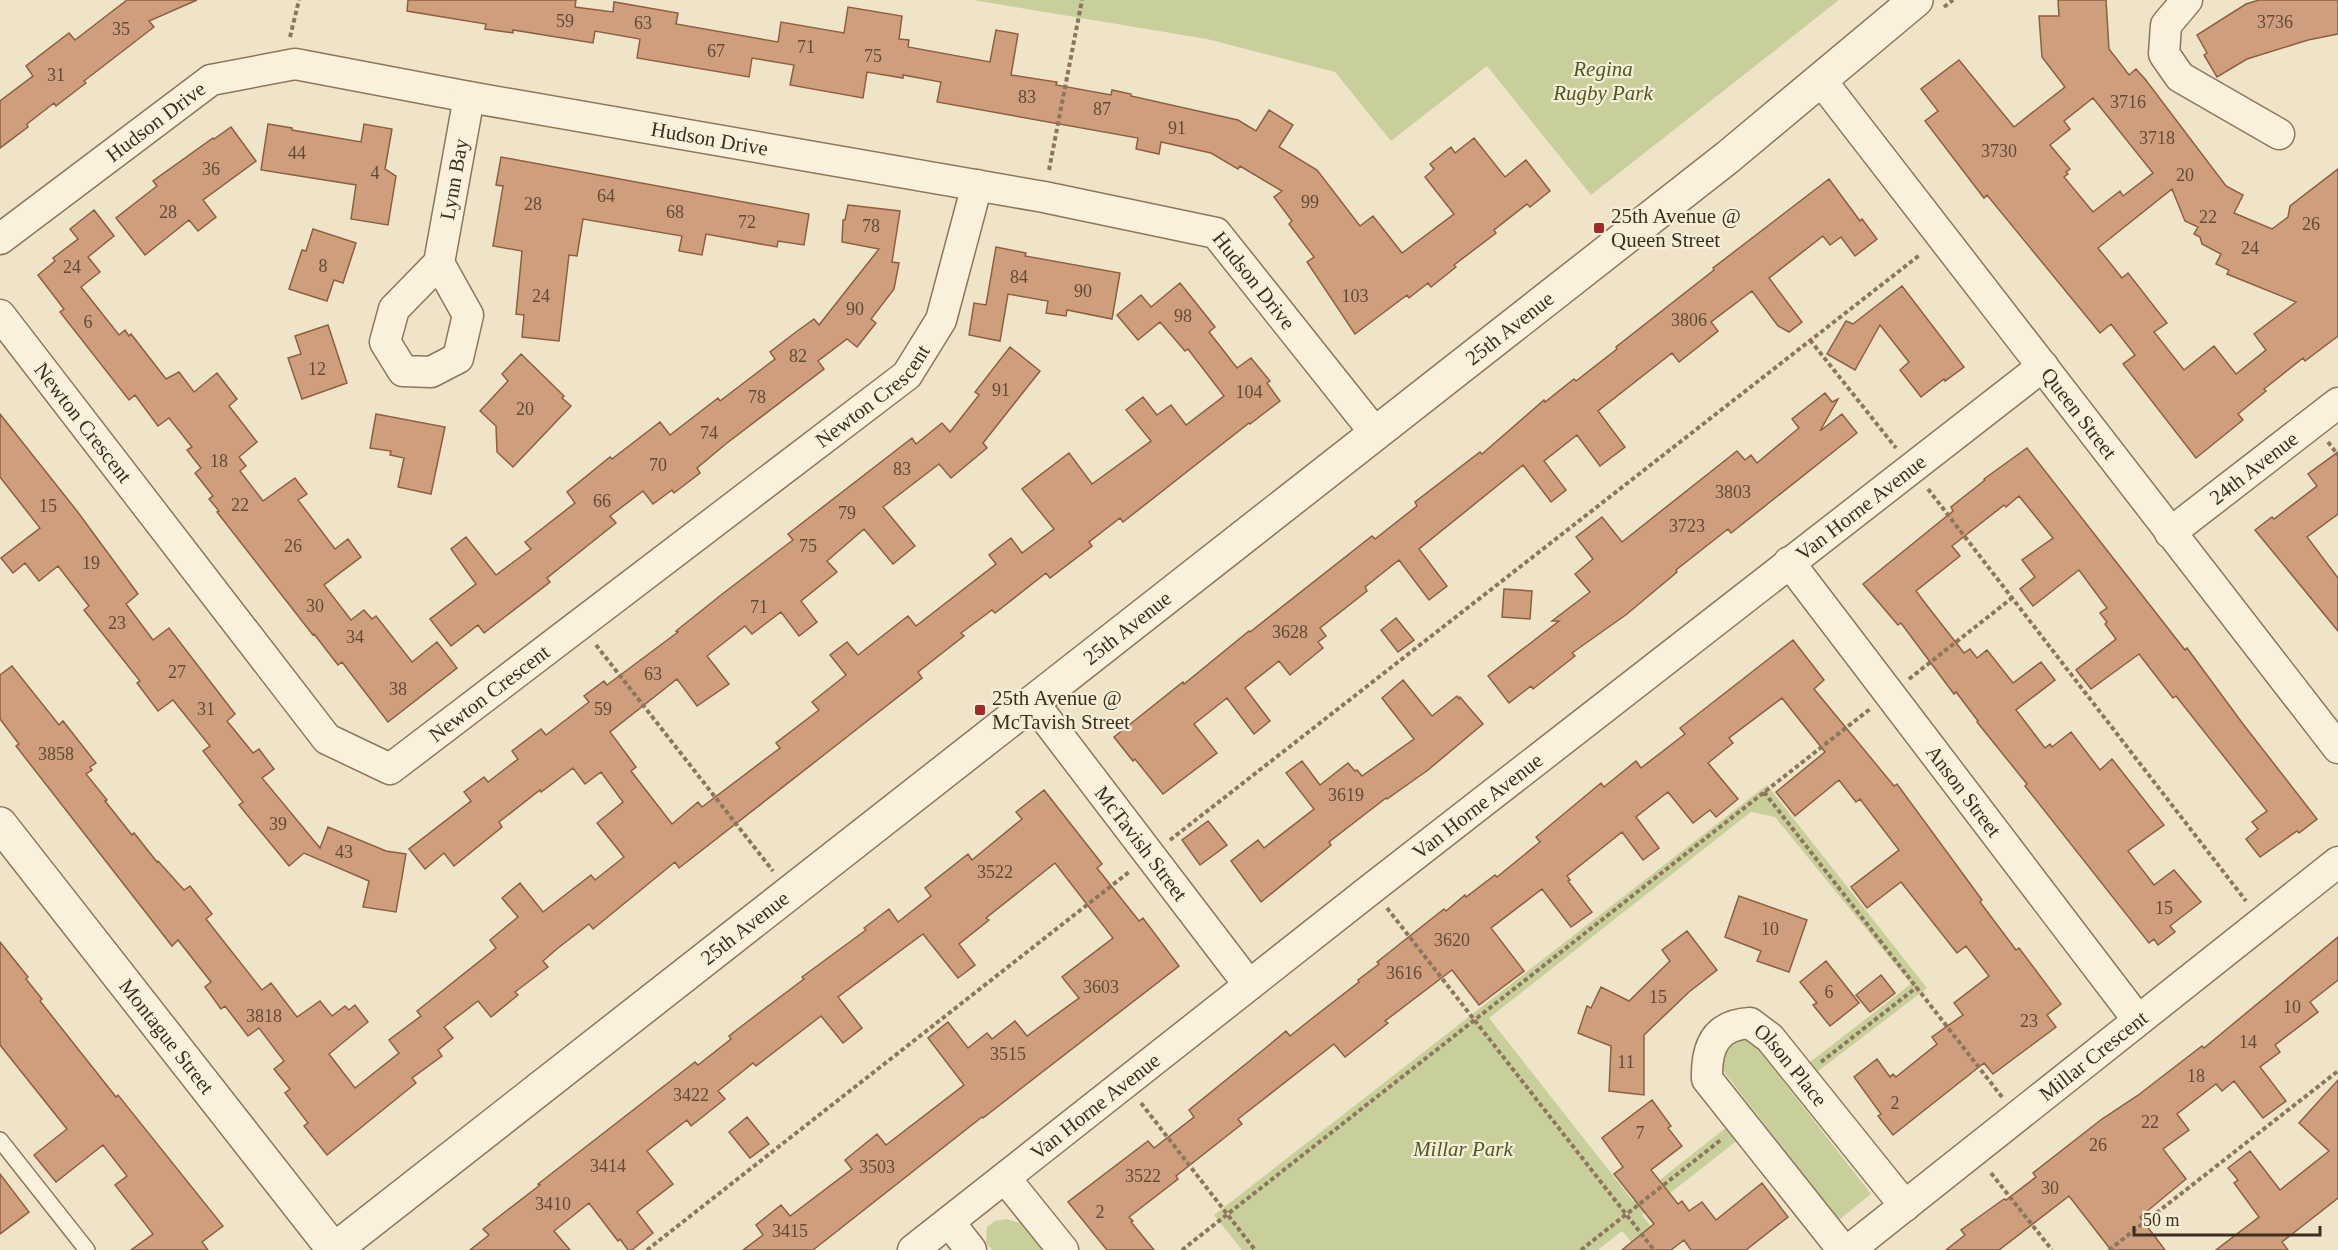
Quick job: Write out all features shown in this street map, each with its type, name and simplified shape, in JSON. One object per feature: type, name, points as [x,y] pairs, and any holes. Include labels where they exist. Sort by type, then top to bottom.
[{"type":"street","name":"25th Avenue","points":[[334,1250],[1728,157],[1916,0]]},
{"type":"street","points":[[2187,0],[2166,25],[2164,54],[2180,77],[2279,134]]},
{"type":"street","name":"Hudson Drive","points":[[0,239],[211,80],[296,64],[469,97],[1044,197],[1216,234],[1376,434]]},
{"type":"street","name":"Queen Street","points":[[1820,79],[2338,748]]},
{"type":"street","name":"Lynn Bay","points":[[439,263],[469,97]]},
{"type":"street","name":"Newton Crescent","points":[[0,315],[327,739],[390,769],[907,375],[941,320],[977,185]]},
{"type":"street","name":"Van Horne Avenue","points":[[914,1250],[1371,888],[2043,366]]},
{"type":"street","name":"24th Avenue","points":[[2170,533],[2338,403]]},
{"type":"street","name":"Anson Street","points":[[1789,562],[2138,1020]]},
{"type":"street","name":"McTavish Street","points":[[1033,702],[1249,984]]},
{"type":"street","name":"Montague Street","points":[[0,824],[334,1250]]},
{"type":"street","name":"Millar Crescent","points":[[1849,1250],[2338,862]]},
{"type":"street","name":"Olson Place","points":[[1843,1250],[1707,1078],[1707,1059],[1715,1039],[1733,1024],[1750,1023],[1765,1034],[1905,1206]]},
{"type":"street","points":[[1005,1178],[1062,1250]]},
{"type":"street","points":[[949,1222],[971,1250]]},
{"type":"lane","points":[[0,1140],[87,1250]]},
{"type":"path","points":[[283,66],[299,0]]},
{"type":"path","points":[[1044,197],[1082,0]]},
{"type":"path","points":[[647,1250],[1943,237]]},
{"type":"path","points":[[1810,340],[1911,467],[2262,922]]},
{"type":"path","points":[[580,624],[790,893]]},
{"type":"path","points":[[1182,1250],[1764,792],[2017,1116]]},
{"type":"path","points":[[1371,888],[1654,1250]]},
{"type":"path","points":[[1802,1077],[1917,987]]},
{"type":"path","points":[[2109,1250],[2338,1071]]},
{"type":"path","points":[[1125,1083],[1255,1250]]},
{"type":"path","points":[[1581,1250],[1743,1123]]},
{"type":"path","points":[[1974,1151],[2052,1250]]},
{"type":"green space","name":"Regina Rugby Park","points":[[973,0],[1839,0],[1591,195],[1487,66],[1391,141],[1335,72],[1207,39]]},
{"type":"green space","name":"Millar Park","points":[[1767,785],[1927,988],[1817,1072],[1810,1062],[1911,984],[1775,817],[1751,812],[1489,1018],[1633,1201],[1728,1126],[1738,1140],[1642,1215],[1670,1250],[1638,1250],[1622,1231],[1598,1250],[1242,1250],[1214,1215]]},
{"type":"green space","points":[[1739,1040],[1747,1040],[1755,1045],[1871,1194],[1839,1220],[1721,1068],[1725,1050]]},
{"type":"green space","points":[[1006,1219],[1020,1223],[1042,1250],[992,1250],[986,1243],[987,1227],[995,1221]]},
{"type":"building","points":[[127,0],[197,0],[149,21],[154,27],[84,81],[86,83],[56,106],[54,103],[27,124],[28,127],[0,148],[0,101],[33,76],[26,66],[69,33],[75,40]]},
{"type":"building","points":[[408,0],[576,0],[575,7],[613,12],[614,2],[678,13],[676,24],[778,42],[781,22],[844,33],[848,7],[902,16],[899,39],[909,40],[908,47],[990,62],[996,30],[1018,34],[1011,75],[1057,82],[1056,85],[1111,95],[1112,90],[1131,94],[1131,96],[1238,120],[1256,131],[1269,110],[1293,125],[1279,147],[1317,170],[1360,226],[1373,216],[1402,253],[1454,214],[1425,177],[1434,169],[1430,164],[1451,147],[1455,153],[1474,138],[1505,177],[1526,160],[1550,191],[1530,207],[1527,204],[1494,230],[1496,233],[1454,265],[1456,267],[1431,287],[1428,283],[1409,298],[1407,295],[1355,334],[1307,262],[1314,257],[1289,224],[1292,221],[1274,197],[1282,191],[1240,166],[1238,169],[1211,153],[1161,142],[1159,154],[1136,149],[1138,138],[937,102],[941,82],[903,75],[903,78],[867,72],[863,98],[790,85],[794,65],[752,58],[749,77],[637,58],[640,39],[595,31],[593,43],[513,30],[513,33],[485,29],[486,24],[407,11]]},
{"type":"building","points":[[2058,0],[2106,0],[2109,49],[2129,75],[2136,69],[2145,79],[2226,186],[2243,195],[2234,213],[2272,229],[2288,217],[2290,206],[2338,169],[2338,336],[2305,361],[2303,358],[2264,389],[2266,391],[2238,414],[2243,420],[2196,458],[2123,364],[2135,355],[2111,324],[2100,333],[1987,195],[1984,198],[1925,121],[1938,111],[1921,89],[1959,60],[2014,127],[2065,87],[2042,57],[2039,16],[2059,16]],"holes":[[[2093,98],[2153,173],[2123,196],[2120,191],[2093,212],[2064,177],[2070,169],[2050,145],[2070,129],[2064,121]],[[2172,189],[2185,221],[2198,227],[2194,234],[2200,237],[2202,244],[2221,254],[2216,264],[2229,270],[2227,274],[2296,302],[2254,334],[2266,350],[2236,374],[2214,346],[2184,370],[2154,332],[2167,323],[2128,273],[2122,278],[2098,248]]]},
{"type":"building","points":[[2259,0],[2338,0],[2338,34],[2308,40],[2247,59],[2217,77],[2204,55],[2207,53],[2197,35],[2246,4]]},
{"type":"building","points":[[268,124],[361,142],[364,124],[392,129],[385,169],[396,176],[388,225],[351,219],[356,185],[261,170]]},
{"type":"building","points":[[231,127],[256,161],[203,200],[216,217],[198,231],[189,220],[145,255],[116,218],[157,186],[153,181]]},
{"type":"building","points":[[501,157],[809,214],[804,245],[778,241],[777,247],[706,234],[702,255],[679,251],[682,236],[583,219],[577,256],[569,255],[559,341],[522,337],[524,315],[516,314],[522,251],[493,246],[503,186],[496,185]]},
{"type":"building","points":[[1829,179],[1860,221],[1862,219],[1877,239],[1855,256],[1841,237],[1830,245],[1823,236],[1769,278],[1802,322],[1789,332],[1778,326],[1752,291],[1711,322],[1718,331],[1679,362],[1672,353],[1598,411],[1625,447],[1600,466],[1577,435],[1544,461],[1566,490],[1551,502],[1523,465],[1419,549],[1447,586],[1429,600],[1399,560],[1365,587],[1367,591],[1320,628],[1326,636],[1318,642],[1323,648],[1290,675],[1279,661],[1245,688],[1270,721],[1254,734],[1227,698],[1194,724],[1217,753],[1163,794],[1135,759],[1133,761],[1114,737],[1372,536],[1375,539],[1417,506],[1415,502],[1480,452],[1482,454],[1544,400],[1545,402],[1574,379],[1576,381],[1714,270],[1713,268]]},
{"type":"building","points":[[848,205],[900,211],[892,262],[899,263],[894,289],[871,319],[876,323],[857,347],[847,339],[818,361],[824,369],[697,468],[700,473],[674,493],[672,490],[653,504],[643,491],[610,516],[616,523],[547,578],[550,582],[484,633],[478,625],[451,646],[430,619],[476,584],[451,549],[466,537],[496,575],[531,549],[525,542],[575,503],[567,492],[610,457],[612,459],[660,422],[670,435],[718,398],[720,401],[775,359],[770,352],[796,332],[814,319],[819,325],[879,249],[842,242],[843,220],[845,220]]},
{"type":"building","points":[[94,210],[114,236],[88,257],[100,272],[81,287],[119,335],[125,330],[129,336],[131,334],[166,379],[179,372],[194,392],[217,373],[237,399],[229,406],[257,442],[239,457],[246,466],[240,471],[263,501],[295,478],[307,494],[298,500],[335,549],[348,539],[361,557],[324,585],[351,620],[364,610],[372,619],[376,616],[412,662],[437,642],[457,668],[388,722],[342,662],[338,665],[313,635],[217,512],[219,511],[209,499],[213,496],[195,473],[201,468],[187,450],[192,447],[169,418],[158,426],[135,395],[129,400],[60,312],[64,309],[38,275],[55,261],[53,258],[78,239],[70,229]]},
{"type":"building","points":[[313,229],[356,243],[343,283],[334,280],[327,301],[289,289],[302,250],[306,251]]},
{"type":"building","points":[[996,247],[1026,253],[1025,256],[1120,273],[1112,319],[1067,310],[1066,316],[1046,313],[1048,301],[1008,294],[1000,341],[969,335],[974,303],[986,305]]},
{"type":"building","points":[[1180,283],[1215,327],[1209,332],[1237,368],[1251,358],[1270,381],[1267,383],[1280,401],[1123,522],[1120,518],[1089,542],[1092,546],[1050,578],[1046,573],[995,613],[992,610],[961,633],[964,636],[918,672],[922,678],[820,758],[679,868],[675,862],[593,929],[589,924],[558,948],[543,961],[548,967],[515,992],[518,995],[491,1017],[478,1001],[444,1027],[453,1038],[438,1050],[442,1056],[412,1078],[416,1083],[327,1155],[304,1126],[308,1123],[285,1093],[290,1089],[274,1069],[284,1061],[259,1028],[248,1036],[225,1006],[221,1009],[205,987],[211,982],[178,940],[172,946],[16,746],[19,744],[0,719],[0,675],[12,666],[59,725],[63,721],[96,763],[86,774],[107,800],[105,801],[132,835],[134,833],[157,862],[184,890],[190,886],[212,914],[206,919],[262,990],[271,983],[297,1017],[320,1001],[332,1016],[345,1006],[349,1010],[355,1005],[368,1022],[329,1054],[355,1088],[399,1053],[389,1040],[421,1016],[417,1011],[496,948],[490,940],[518,917],[502,898],[520,883],[543,912],[591,875],[595,880],[624,857],[597,823],[623,802],[601,772],[585,784],[573,768],[499,822],[502,827],[454,866],[444,853],[425,869],[409,849],[471,801],[464,792],[484,777],[488,782],[518,759],[512,751],[541,729],[546,735],[589,702],[584,696],[604,681],[607,685],[678,632],[676,631],[793,540],[788,534],[912,438],[916,444],[942,423],[950,432],[979,395],[975,392],[1010,347],[1040,371],[983,443],[987,448],[951,478],[939,464],[883,507],[915,546],[893,564],[864,529],[827,561],[837,572],[801,601],[817,622],[799,636],[781,612],[752,634],[745,626],[707,656],[729,684],[697,706],[677,679],[610,732],[636,767],[631,771],[672,824],[698,802],[702,807],[780,748],[776,743],[819,710],[812,702],[846,675],[830,655],[847,642],[858,655],[908,616],[916,626],[996,564],[989,555],[1011,538],[1022,553],[1054,529],[1022,489],[1069,453],[1092,484],[1151,441],[1126,410],[1143,397],[1157,415],[1171,405],[1186,425],[1224,396],[1188,349],[1185,351],[1160,322],[1138,340],[1117,315],[1141,295],[1151,307]]},
{"type":"building","points":[[1902,286],[1964,367],[1921,397],[1900,370],[1909,362],[1880,325],[1855,370],[1827,354],[1846,321],[1853,324]]},
{"type":"building","points":[[328,325],[347,383],[302,399],[288,358],[301,354],[295,336]]},
{"type":"building","points":[[521,354],[564,396],[562,398],[571,406],[513,467],[497,452],[496,426],[480,411],[508,381],[502,374]]},
{"type":"building","points":[[1825,393],[1832,402],[1838,399],[1820,431],[1842,414],[1857,433],[1731,533],[1728,529],[1676,570],[1677,572],[1627,614],[1572,653],[1575,656],[1533,689],[1531,686],[1509,703],[1488,676],[1559,621],[1552,621],[1590,592],[1575,574],[1593,559],[1576,537],[1602,517],[1622,542],[1737,451],[1745,460],[1751,455],[1757,463],[1799,428],[1792,419]]},
{"type":"building","points":[[0,414],[77,511],[138,594],[126,604],[153,640],[169,628],[235,714],[227,721],[253,753],[259,749],[274,769],[262,778],[320,848],[328,827],[386,851],[406,854],[396,912],[363,907],[369,881],[304,853],[289,866],[239,805],[243,802],[203,751],[210,746],[173,700],[158,711],[137,683],[140,681],[84,610],[89,606],[58,566],[39,581],[25,563],[13,573],[1,558],[40,528],[0,477]]},
{"type":"building","points":[[376,414],[445,427],[431,494],[398,487],[404,458],[390,455],[391,451],[370,448]]},
{"type":"building","points":[[2027,448],[2185,650],[2187,648],[2317,819],[2260,857],[2246,839],[2258,829],[2252,822],[2267,811],[2176,696],[2173,698],[2139,654],[2091,689],[2076,670],[2116,639],[2100,613],[2107,608],[2079,570],[2033,606],[2020,589],[2035,577],[2022,560],[2053,538],[2019,496],[1952,546],[1960,556],[1916,591],[1925,603],[1964,653],[1970,649],[1977,658],[1987,650],[2013,683],[2041,662],[2055,680],[2016,710],[2045,748],[2050,744],[2052,747],[2071,732],[2100,770],[2112,759],[2164,825],[2128,851],[2154,885],[2174,870],[2201,902],[2170,926],[2175,932],[2158,945],[2154,939],[2149,943],[2025,786],[2027,784],[1956,692],[1954,694],[1901,623],[1898,625],[1863,584],[1953,511],[1951,507],[1984,479]]},
{"type":"building","points":[[2338,452],[2338,514],[2307,537],[2338,578],[2338,631],[2255,530],[2272,517],[2274,519],[2317,486],[2308,474]]},
{"type":"building","points":[[1504,589],[1532,591],[1530,619],[1502,617]]},
{"type":"building","points":[[1396,618],[1414,640],[1398,652],[1381,630]]},
{"type":"building","points":[[1793,640],[1824,680],[1814,689],[1894,786],[1897,784],[1982,900],[1980,902],[2016,950],[2019,948],[2061,1004],[2047,1015],[2056,1027],[1993,1074],[1984,1063],[1893,1135],[1878,1116],[1881,1114],[1854,1077],[1877,1059],[1890,1077],[1893,1074],[1896,1077],[1937,1044],[1932,1037],[1963,1015],[1954,1003],[1989,976],[1966,946],[1957,953],[1901,882],[1867,908],[1851,887],[1899,850],[1860,799],[1856,802],[1839,780],[1795,816],[1776,792],[1825,752],[1782,698],[1729,738],[1733,743],[1708,763],[1738,799],[1716,817],[1710,810],[1693,823],[1668,792],[1636,817],[1659,848],[1643,860],[1622,832],[1567,876],[1570,880],[1568,881],[1592,912],[1571,927],[1542,889],[1491,928],[1524,971],[1479,1005],[1452,970],[1385,1021],[1388,1023],[1345,1057],[1334,1044],[1238,1119],[1242,1124],[1129,1217],[1154,1250],[1107,1250],[1068,1202],[1148,1141],[1154,1148],[1194,1117],[1189,1110],[1286,1031],[1290,1036],[1359,982],[1358,980],[1379,964],[1377,962],[1444,909],[1446,911],[1495,875],[1497,877],[1540,842],[1536,837],[1601,783],[1604,787],[1636,761],[1641,768],[1685,734],[1680,728]]},
{"type":"building","points":[[1403,680],[1432,716],[1457,696],[1483,724],[1428,770],[1386,798],[1329,842],[1331,845],[1261,902],[1231,861],[1258,840],[1264,848],[1314,809],[1286,773],[1302,761],[1320,785],[1348,763],[1362,776],[1414,739],[1382,698]]},
{"type":"building","points":[[1044,790],[1102,864],[1097,868],[1139,921],[1143,918],[1179,966],[813,1250],[743,1250],[763,1235],[756,1225],[781,1205],[790,1216],[852,1169],[845,1160],[877,1134],[886,1145],[964,1085],[928,1038],[948,1022],[968,1048],[987,1033],[992,1039],[1015,1021],[1027,1036],[1079,998],[1062,977],[1113,938],[1055,863],[986,918],[989,920],[959,944],[975,965],[958,978],[923,934],[838,997],[862,1028],[843,1043],[821,1016],[756,1066],[753,1063],[718,1091],[725,1099],[691,1126],[687,1120],[647,1151],[673,1184],[637,1212],[653,1233],[632,1250],[628,1250],[620,1239],[618,1241],[589,1203],[554,1231],[570,1250],[470,1250],[489,1235],[483,1229],[540,1185],[538,1184],[695,1062],[698,1065],[731,1039],[729,1036],[804,979],[802,977],[866,930],[864,928],[889,909],[898,922],[931,896],[925,888],[968,854],[972,860],[1022,819],[1016,812]]},
{"type":"building","points":[[1208,821],[1227,845],[1200,865],[1182,840]]},
{"type":"building","points":[[1739,896],[1807,920],[1789,972],[1757,961],[1761,951],[1725,937]]},
{"type":"building","points":[[1687,931],[1717,970],[1689,992],[1644,1035],[1644,1095],[1609,1091],[1611,1046],[1578,1033],[1587,1006],[1591,1008],[1601,987],[1629,1001],[1670,961],[1662,950]]},
{"type":"building","points":[[2338,937],[2338,980],[2310,1002],[2318,1012],[2275,1045],[2280,1052],[2260,1067],[2286,1101],[2263,1118],[2234,1081],[2222,1091],[2216,1084],[2177,1114],[2189,1130],[2163,1149],[2186,1179],[2140,1217],[2165,1250],[2111,1250],[2069,1196],[1999,1250],[1946,1250],[1965,1235],[1961,1230],[2036,1177],[2033,1173],[2102,1119],[2137,1096],[2202,1046],[2204,1048]]},
{"type":"building","points":[[0,942],[28,977],[26,979],[42,999],[40,1001],[223,1226],[202,1242],[208,1250],[131,1250],[153,1234],[115,1185],[127,1176],[103,1145],[56,1182],[34,1155],[67,1129],[0,1045]]},
{"type":"building","points":[[1826,961],[1859,1003],[1830,1026],[1813,1005],[1817,1003],[1800,982]]},
{"type":"building","points":[[1881,975],[1895,993],[1870,1012],[1856,995]]},
{"type":"building","points":[[2338,1080],[2338,1198],[2282,1242],[2288,1250],[2216,1250],[2259,1217],[2234,1183],[2238,1180],[2228,1168],[2250,1151],[2280,1190],[2329,1151],[2299,1123]]},
{"type":"building","points":[[1652,1100],[1671,1126],[1668,1128],[1682,1146],[1651,1170],[1678,1204],[1682,1201],[1689,1211],[1702,1202],[1716,1220],[1762,1183],[1788,1217],[1746,1250],[1691,1250],[1684,1240],[1671,1250],[1622,1250],[1654,1224],[1614,1174],[1623,1167],[1602,1138]]},
{"type":"building","points":[[747,1117],[769,1144],[750,1158],[729,1132]]},
{"type":"building","points":[[0,1174],[29,1212],[0,1234]]},
{"type":"place","name":"25th Avenue @ Queen Street","points":[[1599,228]]},
{"type":"place","name":"25th Avenue @ McTavish Street","points":[[980,710]]}]
